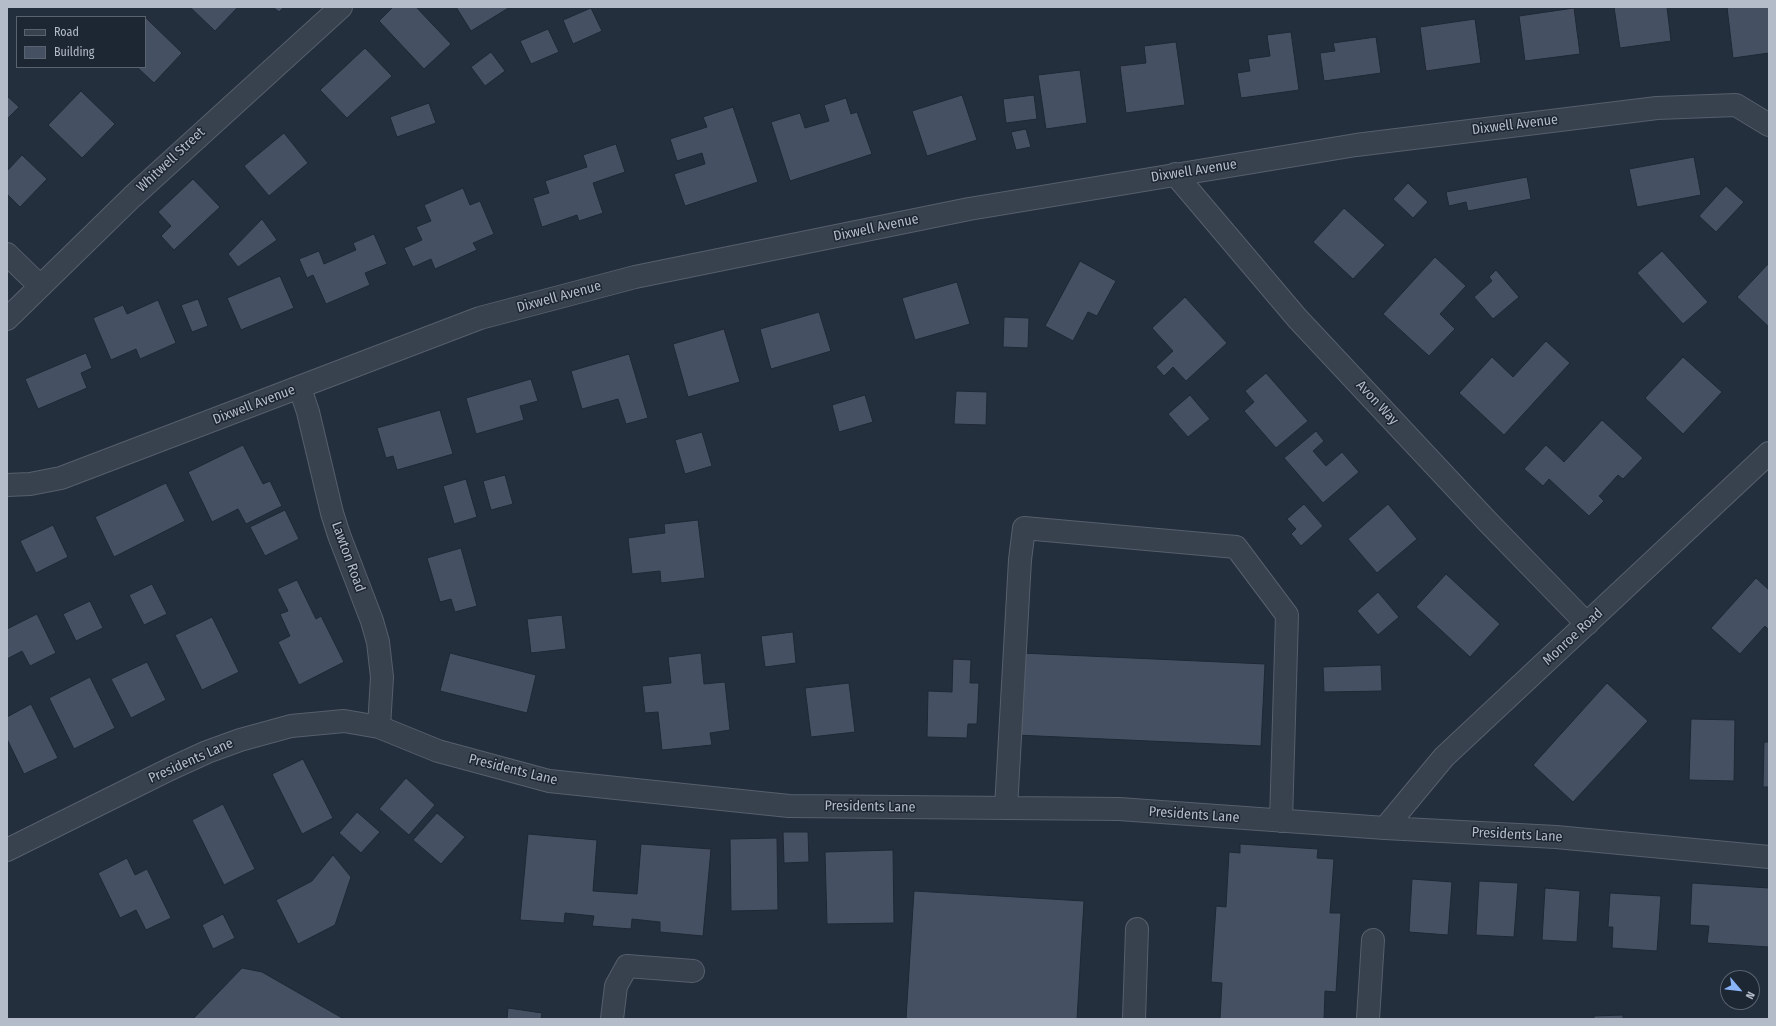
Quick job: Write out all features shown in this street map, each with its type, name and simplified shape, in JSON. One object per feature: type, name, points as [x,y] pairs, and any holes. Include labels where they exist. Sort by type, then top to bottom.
[{"type":"street","name":"Whitwell Street","points":[[7,319],[138,191],[341,7]]},
{"type":"street","name":"Dixwell Avenue","points":[[7,485],[30,484],[61,478],[480,318],[635,277],[969,209],[1356,144],[1657,108],[1736,105],[1769,125]]},
{"type":"street","name":"Avon Way","points":[[1175,174],[1297,318],[1487,522],[1587,624]]},
{"type":"street","points":[[7,254],[40,286]]},
{"type":"street","name":"Lawton Road","points":[[300,388],[308,412],[339,535],[372,621],[378,642],[382,676],[379,728]]},
{"type":"street","name":"Monroe Road","points":[[1385,828],[1444,757],[1769,453]]},
{"type":"street","points":[[1006,808],[1020,560],[1024,528],[1236,547],[1287,615],[1281,821]]},
{"type":"street","name":"Presidents Lane","points":[[7,850],[170,769],[240,740],[291,726],[344,721],[379,728],[438,751],[549,781],[789,806],[1119,809],[1385,828],[1556,837],[1769,857]]},
{"type":"street","points":[[1134,1019],[1137,929]]},
{"type":"street","points":[[1368,1019],[1373,940]]},
{"type":"street","points":[[612,1019],[616,986],[627,966],[693,972]]},
{"type":"building","points":[[190,7],[238,7],[215,31]]},
{"type":"building","points":[[273,7],[284,7],[279,12]]},
{"type":"building","points":[[393,7],[416,7],[451,44],[424,69],[379,21]]},
{"type":"building","points":[[456,7],[510,7],[471,31]]},
{"type":"building","points":[[1614,7],[1667,7],[1671,41],[1620,48]]},
{"type":"building","points":[[1727,7],[1769,7],[1769,53],[1733,58]]},
{"type":"building","points":[[591,8],[602,31],[573,44],[563,20]]},
{"type":"building","points":[[1574,8],[1580,54],[1525,61],[1519,16]]},
{"type":"building","points":[[146,18],[182,53],[154,83],[138,68],[146,68]]},
{"type":"building","points":[[1475,19],[1481,63],[1426,71],[1420,27]]},
{"type":"building","points":[[548,29],[559,52],[531,64],[520,41]]},
{"type":"building","points":[[1291,32],[1299,90],[1241,98],[1237,73],[1250,71],[1248,59],[1270,56],[1267,35]]},
{"type":"building","points":[[1376,37],[1381,73],[1324,81],[1320,53],[1335,51],[1333,43]]},
{"type":"building","points":[[1176,42],[1185,105],[1126,113],[1120,66],[1146,63],[1144,46]]},
{"type":"building","points":[[365,48],[392,76],[347,118],[320,90]]},
{"type":"building","points":[[491,52],[505,71],[485,86],[471,67]]},
{"type":"building","points":[[1080,70],[1087,123],[1046,129],[1038,75]]},
{"type":"building","points":[[81,91],[115,124],[82,158],[48,125]]},
{"type":"building","points":[[962,95],[977,140],[927,156],[912,111]]},
{"type":"building","points":[[1034,95],[1037,119],[1006,123],[1003,99]]},
{"type":"building","points":[[7,96],[19,107],[7,119]]},
{"type":"building","points":[[846,98],[851,114],[857,112],[872,154],[790,181],[771,122],[800,113],[805,128],[829,121],[824,105]]},
{"type":"building","points":[[429,103],[436,123],[397,137],[390,117]]},
{"type":"building","points":[[733,107],[758,182],[685,206],[674,174],[705,164],[702,153],[677,161],[670,139],[707,127],[703,117]]},
{"type":"building","points":[[1026,129],[1031,147],[1016,150],[1011,132]]},
{"type":"building","points":[[284,133],[308,163],[269,196],[244,166]]},
{"type":"building","points":[[616,144],[625,172],[593,183],[603,213],[579,221],[577,215],[542,227],[533,198],[549,193],[545,181],[587,167],[583,155]]},
{"type":"building","points":[[22,155],[47,179],[20,207],[7,194],[7,171]]},
{"type":"building","points":[[1694,157],[1701,195],[1637,207],[1629,169]]},
{"type":"building","points":[[1527,177],[1531,199],[1468,211],[1466,202],[1449,206],[1446,192]]},
{"type":"building","points":[[193,179],[220,207],[174,250],[161,236],[171,226],[158,212]]},
{"type":"building","points":[[1408,183],[1428,202],[1413,218],[1393,199]]},
{"type":"building","points":[[1726,186],[1744,202],[1716,232],[1699,216]]},
{"type":"building","points":[[463,188],[470,205],[480,201],[494,234],[473,243],[477,250],[435,269],[431,259],[413,267],[404,248],[422,240],[416,227],[431,221],[424,205]]},
{"type":"building","points":[[1344,208],[1385,245],[1353,279],[1313,242]]},
{"type":"building","points":[[262,219],[277,240],[238,267],[228,254]]},
{"type":"building","points":[[374,234],[387,264],[365,273],[370,285],[326,304],[313,275],[307,278],[299,259],[319,251],[324,264],[356,250],[353,243]]},
{"type":"building","points":[[1662,251],[1708,302],[1683,324],[1637,273]]},
{"type":"building","points":[[1435,257],[1466,286],[1440,314],[1455,329],[1429,356],[1383,314]]},
{"type":"building","points":[[1080,261],[1116,281],[1097,316],[1088,312],[1073,341],[1045,326]]},
{"type":"building","points":[[1769,263],[1769,327],[1737,297]]},
{"type":"building","points":[[1496,270],[1519,297],[1493,319],[1474,297],[1492,281],[1489,277]]},
{"type":"building","points":[[280,276],[294,308],[241,330],[227,298]]},
{"type":"building","points":[[957,282],[970,324],[915,340],[902,298]]},
{"type":"building","points":[[1185,297],[1227,343],[1186,381],[1173,367],[1164,376],[1156,367],[1173,351],[1152,328]]},
{"type":"building","points":[[198,299],[208,326],[192,332],[181,305]]},
{"type":"building","points":[[158,300],[176,343],[140,359],[136,349],[111,360],[93,318],[123,305],[127,314]]},
{"type":"building","points":[[819,312],[831,351],[771,369],[760,329]]},
{"type":"building","points":[[1004,317],[1029,318],[1028,348],[1003,347]]},
{"type":"building","points":[[724,329],[740,382],[688,397],[673,344]]},
{"type":"building","points":[[1546,341],[1570,363],[1504,435],[1459,393],[1492,357],[1513,377]]},
{"type":"building","points":[[86,353],[92,368],[81,373],[87,388],[38,409],[25,379]]},
{"type":"building","points":[[629,354],[648,418],[626,424],[618,399],[582,409],[571,371]]},
{"type":"building","points":[[1683,357],[1722,392],[1683,434],[1645,398]]},
{"type":"building","points":[[1266,373],[1308,421],[1276,448],[1244,411],[1254,402],[1245,391]]},
{"type":"building","points":[[531,379],[538,401],[520,406],[524,420],[476,434],[466,398]]},
{"type":"building","points":[[956,391],[987,392],[986,425],[954,424]]},
{"type":"building","points":[[865,395],[873,422],[839,432],[832,405]]},
{"type":"building","points":[[1190,395],[1210,419],[1188,437],[1168,414]]},
{"type":"building","points":[[440,410],[453,454],[397,470],[393,456],[386,458],[377,428]]},
{"type":"building","points":[[1602,420],[1643,458],[1623,479],[1618,475],[1599,496],[1604,501],[1589,516],[1549,479],[1543,486],[1524,469],[1546,445],[1564,462]]},
{"type":"building","points":[[1316,431],[1324,441],[1313,451],[1326,466],[1342,452],[1359,472],[1323,503],[1284,458]]},
{"type":"building","points":[[702,432],[712,466],[685,474],[675,440]]},
{"type":"building","points":[[243,445],[263,484],[270,481],[282,506],[246,524],[238,509],[212,522],[188,472]]},
{"type":"building","points":[[505,475],[513,504],[491,510],[483,481]]},
{"type":"building","points":[[466,479],[477,517],[454,524],[443,486]]},
{"type":"building","points":[[166,483],[185,521],[114,557],[95,517]]},
{"type":"building","points":[[1304,504],[1323,526],[1301,546],[1291,534],[1296,529],[1287,519]]},
{"type":"building","points":[[1388,504],[1417,539],[1377,573],[1348,539]]},
{"type":"building","points":[[285,510],[299,539],[265,556],[250,527]]},
{"type":"building","points":[[698,520],[705,578],[661,583],[660,571],[632,574],[628,538],[665,533],[664,524]]},
{"type":"building","points":[[53,525],[68,557],[36,573],[20,541]]},
{"type":"building","points":[[461,548],[477,606],[455,612],[451,599],[440,602],[427,558]]},
{"type":"building","points":[[1446,574],[1500,624],[1470,657],[1416,607]]},
{"type":"building","points":[[1756,578],[1769,590],[1769,630],[1765,626],[1740,654],[1711,628]]},
{"type":"building","points":[[297,580],[316,619],[321,616],[344,662],[299,685],[278,642],[290,636],[280,614],[288,611],[277,589]]},
{"type":"building","points":[[152,584],[167,614],[144,625],[129,595]]},
{"type":"building","points":[[1378,592],[1399,617],[1378,635],[1357,611]]},
{"type":"building","points":[[90,601],[103,628],[76,641],[63,614]]},
{"type":"building","points":[[37,614],[56,653],[30,666],[22,651],[7,659],[7,629]]},
{"type":"building","points":[[562,615],[566,649],[531,653],[527,619]]},
{"type":"building","points":[[212,617],[239,672],[202,690],[175,635]]},
{"type":"building","points":[[793,632],[796,663],[765,667],[761,636]]},
{"type":"building","points":[[450,653],[536,675],[527,713],[440,691]]},
{"type":"building","points":[[701,653],[704,684],[725,682],[730,730],[710,733],[712,745],[662,750],[658,712],[645,713],[642,686],[671,683],[668,657]]},
{"type":"building","points":[[1020,653],[1265,664],[1261,746],[1016,735]]},
{"type":"building","points":[[953,659],[971,660],[970,683],[979,683],[977,724],[968,724],[967,738],[927,737],[928,691],[952,692]]},
{"type":"building","points":[[147,662],[166,700],[131,718],[111,679]]},
{"type":"building","points":[[1381,665],[1382,691],[1324,692],[1323,667]]},
{"type":"building","points":[[90,677],[115,728],[74,749],[49,698]]},
{"type":"building","points":[[849,683],[855,732],[811,737],[805,688]]},
{"type":"building","points":[[1607,683],[1648,721],[1573,802],[1533,765]]},
{"type":"building","points":[[31,704],[58,758],[24,774],[7,739],[7,717]]},
{"type":"building","points":[[1691,719],[1735,720],[1734,781],[1689,780]]},
{"type":"building","points":[[1764,742],[1769,742],[1769,787],[1763,787]]},
{"type":"building","points":[[303,759],[333,818],[302,834],[272,774]]},
{"type":"building","points":[[406,778],[435,805],[409,835],[379,809]]},
{"type":"building","points":[[223,804],[255,869],[224,885],[192,820]]},
{"type":"building","points":[[357,812],[380,832],[361,853],[339,833]]},
{"type":"building","points":[[437,813],[465,837],[441,864],[413,840]]},
{"type":"building","points":[[783,832],[808,832],[809,862],[784,863]]},
{"type":"building","points":[[528,834],[597,840],[593,891],[637,894],[641,844],[711,849],[703,936],[660,932],[660,922],[632,919],[631,929],[592,926],[594,916],[565,913],[564,923],[520,920]]},
{"type":"building","points":[[777,838],[778,910],[731,911],[730,839]]},
{"type":"building","points":[[1240,844],[1318,849],[1317,858],[1334,859],[1330,913],[1341,913],[1336,992],[1325,991],[1324,1019],[1220,1019],[1222,983],[1211,982],[1216,906],[1226,907],[1229,852],[1240,853]]},
{"type":"building","points":[[893,850],[894,923],[827,924],[825,852]]},
{"type":"building","points":[[333,855],[351,877],[335,925],[298,944],[276,900],[312,881]]},
{"type":"building","points":[[127,858],[135,875],[147,869],[171,918],[146,930],[136,910],[120,918],[98,873]]},
{"type":"building","points":[[1412,879],[1452,882],[1448,935],[1409,932]]},
{"type":"building","points":[[1479,881],[1518,883],[1514,937],[1476,935]]},
{"type":"building","points":[[1692,883],[1769,888],[1769,947],[1707,943],[1709,926],[1690,925]]},
{"type":"building","points":[[1545,888],[1580,891],[1577,942],[1542,940]]},
{"type":"building","points":[[914,891],[1084,901],[1077,1019],[906,1019]]},
{"type":"building","points":[[1610,893],[1661,896],[1657,951],[1612,948],[1613,927],[1608,927]]},
{"type":"building","points":[[223,914],[235,938],[213,949],[202,925]]},
{"type":"building","points":[[242,968],[262,972],[344,1019],[193,1019]]},
{"type":"building","points":[[508,1008],[542,1013],[541,1019],[507,1019]]},
{"type":"building","points":[[1623,1015],[1623,1019],[1594,1019],[1594,1016]]}]
